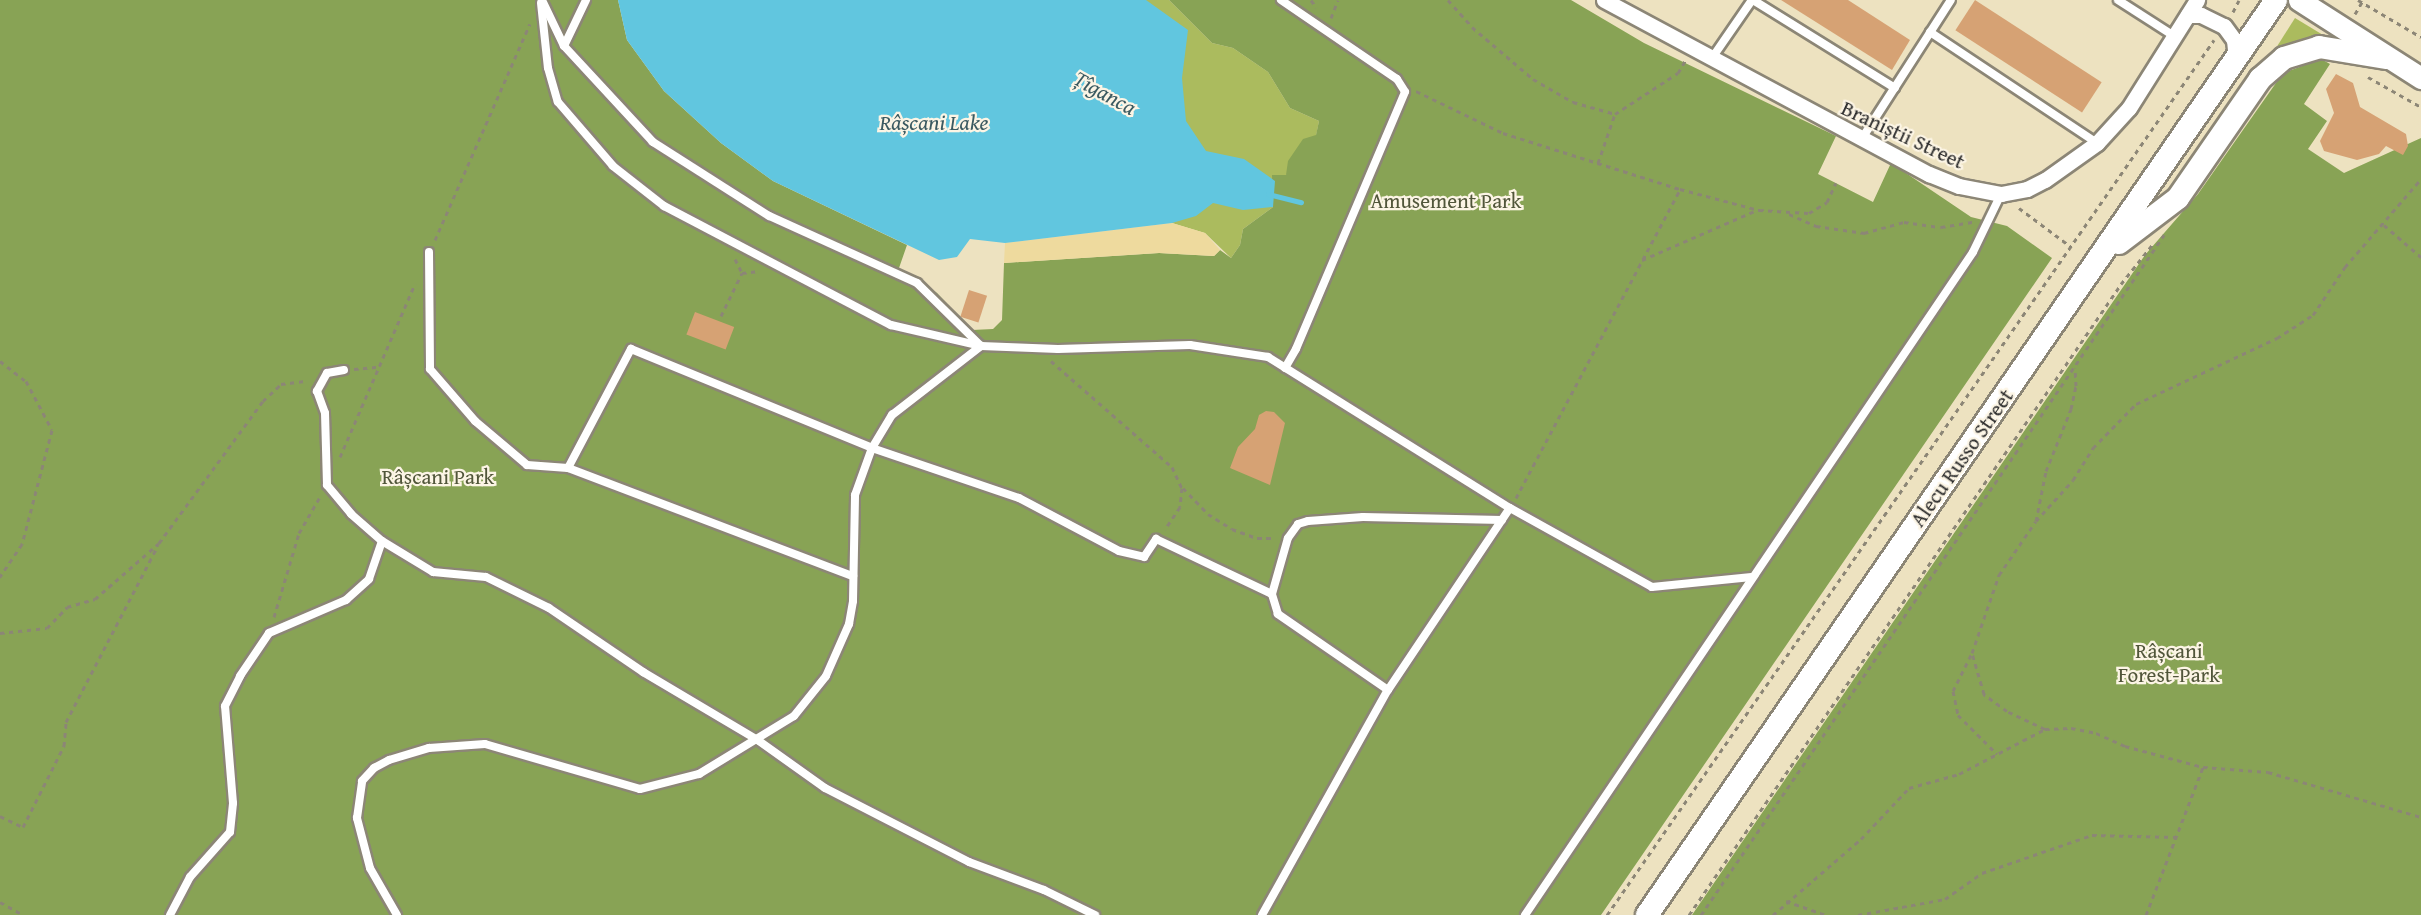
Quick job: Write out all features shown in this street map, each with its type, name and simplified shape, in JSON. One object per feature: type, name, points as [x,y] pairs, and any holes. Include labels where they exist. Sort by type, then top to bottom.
[{"type":"main road","name":"Alecu Russo Street","points":[[1647,915],[2276,0]]},
{"type":"main road","points":[[2299,0],[2421,78]]},
{"type":"main road","points":[[2101,257],[2178,198],[2260,79],[2284,58],[2319,47],[2387,58]]},
{"type":"street","name":"Braniștii Street","points":[[1604,0],[1861,141],[1939,178],[2001,194]]},
{"type":"street","points":[[2001,194],[2045,180],[2097,143],[2129,108],[2197,0]]},
{"type":"street","points":[[2188,15],[2201,15],[2224,26],[2234,40],[2236,60]]},
{"type":"lane","points":[[542,0],[564,46],[653,142],[769,216],[917,283],[981,346]]},
{"type":"lane","points":[[542,0],[548,68],[558,102],[613,166],[636,187],[778,269],[891,325],[981,346],[1036,348],[1190,345],[1268,357],[1510,508],[1652,587],[1752,578]]},
{"type":"lane","points":[[564,46],[586,0]]},
{"type":"lane","points":[[1281,0],[1397,79],[1405,92],[1296,349],[1285,368]]},
{"type":"lane","points":[[1712,58],[1752,0],[1895,88]]},
{"type":"lane","points":[[1861,141],[1951,0]]},
{"type":"lane","points":[[2118,0],[2174,36]]},
{"type":"lane","points":[[1930,32],[2097,143]]},
{"type":"lane","points":[[1525,915],[1973,252],[2001,194]]},
{"type":"lane","points":[[429,252],[430,369],[475,421],[527,465],[568,468],[854,576]]},
{"type":"lane","points":[[397,915],[370,868],[357,818],[362,781],[374,768],[389,760],[429,748],[485,744],[640,789],[699,774],[759,741],[794,716],[826,676],[849,624],[854,576],[855,495],[872,448],[892,415],[981,346]]},
{"type":"lane","points":[[568,468],[631,349],[872,448],[1019,498],[1119,551],[1144,557],[1156,539],[1272,594]]},
{"type":"lane","points":[[344,370],[327,373],[321,380],[317,391],[325,413],[327,485],[351,514],[382,541],[433,572],[486,577],[549,608],[643,672],[759,741],[849,801],[969,862],[1044,890],[1095,915]]},
{"type":"lane","points":[[1262,915],[1388,690],[1510,508]]},
{"type":"lane","points":[[1388,690],[1278,614],[1272,594],[1288,538],[1298,524],[1330,519],[1502,520]]},
{"type":"lane","points":[[170,915],[190,877],[230,832],[233,803],[225,706],[269,633],[346,600],[369,579],[382,541]]},
{"type":"path","points":[[1332,34],[1331,12],[1338,0]]},
{"type":"path","points":[[1448,0],[1472,27],[1533,79],[1573,102],[1615,114]]},
{"type":"path","points":[[1607,915],[2224,26],[2239,0]]},
{"type":"path","points":[[2358,0],[2421,37]]},
{"type":"path","points":[[1598,163],[1615,114],[1678,73]]},
{"type":"path","points":[[2361,73],[2421,107]]},
{"type":"path","points":[[1405,92],[1419,92],[1503,133],[1680,189],[1759,210],[1787,213],[1820,208],[1836,183]]},
{"type":"path","points":[[1997,754],[1958,715],[1953,691],[1972,653],[1999,575],[2036,521],[2073,480],[2093,448],[2136,405],[2277,338],[2313,315],[2345,267],[2384,225],[2421,179]]},
{"type":"path","points":[[1510,508],[1680,189]]},
{"type":"path","points":[[2001,194],[2070,246]]},
{"type":"path","points":[[1642,261],[1759,210]]},
{"type":"path","points":[[1787,213],[1816,226],[1864,233],[1904,222],[1959,227],[1990,218]]},
{"type":"path","points":[[2384,225],[2421,257]]},
{"type":"path","points":[[1689,915],[2121,284],[2167,228],[2146,266],[2075,366],[1701,915]]},
{"type":"path","points":[[721,316],[742,273]]},
{"type":"path","points":[[1036,348],[1172,467],[1182,488],[1208,514],[1232,529],[1257,538],[1288,538]]},
{"type":"path","points":[[0,361],[26,381],[52,430],[22,544],[0,577]]},
{"type":"path","points":[[2036,521],[2046,471],[2071,409],[2076,386],[2075,366]]},
{"type":"path","points":[[344,370],[379,367]]},
{"type":"path","points":[[0,816],[22,827],[64,746],[71,712],[159,543],[263,400],[280,384],[321,380]]},
{"type":"path","points":[[269,633],[299,533],[327,485]]},
{"type":"path","points":[[1156,539],[1180,507],[1182,488]]},
{"type":"path","points":[[0,633],[47,628],[67,607],[95,598],[159,543]]},
{"type":"path","points":[[1972,653],[1984,694],[2007,711],[2045,729],[2088,731],[2134,749],[2203,767],[2268,772],[2421,817]]},
{"type":"path","points":[[1773,915],[1786,901],[1861,839],[1909,788],[1959,774],[2045,729]]},
{"type":"path","points":[[2145,915],[2203,767]]},
{"type":"path","points":[[1858,915],[1946,899],[1982,873],[2091,836],[2175,837]]},
{"type":"path","points":[[1786,901],[1826,915]]},
{"type":"path","points":[[0,902],[23,915]]},
{"type":"green space","name":"Râșcani Park","points":[[0,0],[618,0],[627,40],[664,91],[721,143],[773,181],[907,245],[899,268],[937,293],[972,330],[993,329],[1002,320],[1004,263],[1159,253],[1214,256],[1220,250],[1231,258],[1240,245],[1243,229],[1273,207],[1272,175],[1286,175],[1288,161],[1303,139],[1316,135],[1319,121],[1290,108],[1268,72],[1233,48],[1212,43],[1169,0],[1571,0],[1644,43],[1836,136],[1818,174],[1873,202],[1891,163],[1971,217],[2007,226],[2052,258],[1601,915],[0,915]]},
{"type":"green space","points":[[1125,0],[1169,0],[1212,43],[1233,48],[1268,72],[1290,108],[1319,121],[1316,136],[1286,175],[1275,181],[1273,207],[1243,229],[1240,245],[1231,258],[1205,233],[1172,223]]},
{"type":"green space","points":[[2295,18],[2328,38],[2276,48]]},
{"type":"green space","name":"Râșcani Forest-Park","points":[[2321,59],[2330,64],[2304,104],[2327,121],[2308,149],[2344,173],[2421,138],[2421,915],[1692,915],[2145,255],[2198,194],[2283,73]]},
{"type":"sand","points":[[1172,223],[1205,233],[1220,250],[1214,256],[1159,253],[1004,263],[1005,243]]},
{"type":"water","name":"Râșcani Lake","points":[[618,0],[1146,0],[1188,30],[1182,78],[1186,121],[1206,151],[1244,159],[1275,181],[1273,207],[1243,210],[1213,203],[1196,216],[1172,223],[1005,243],[970,239],[957,257],[939,260],[773,181],[721,143],[664,91],[627,40]]},
{"type":"building","points":[[1781,0],[1848,0],[1910,40],[1892,70]]},
{"type":"building","points":[[1975,0],[2102,82],[2082,112],[1955,30]]},
{"type":"building","points":[[2336,74],[2353,83],[2360,107],[2406,134],[2408,146],[2403,155],[2386,146],[2379,154],[2357,160],[2324,151],[2320,141],[2334,113],[2326,89]]},
{"type":"building","points":[[969,290],[987,296],[978,323],[960,317]]},
{"type":"building","points":[[695,312],[734,327],[726,349],[686,334]]},
{"type":"building","points":[[1266,411],[1274,412],[1285,423],[1270,485],[1230,468],[1238,447],[1255,429],[1259,415]]},
{"type":"waterway","name":"Țîganca","points":[[1268,194],[1301,202]]},
{"type":"park label","name":"Amusement Park","points":[[1446,201]]}]
